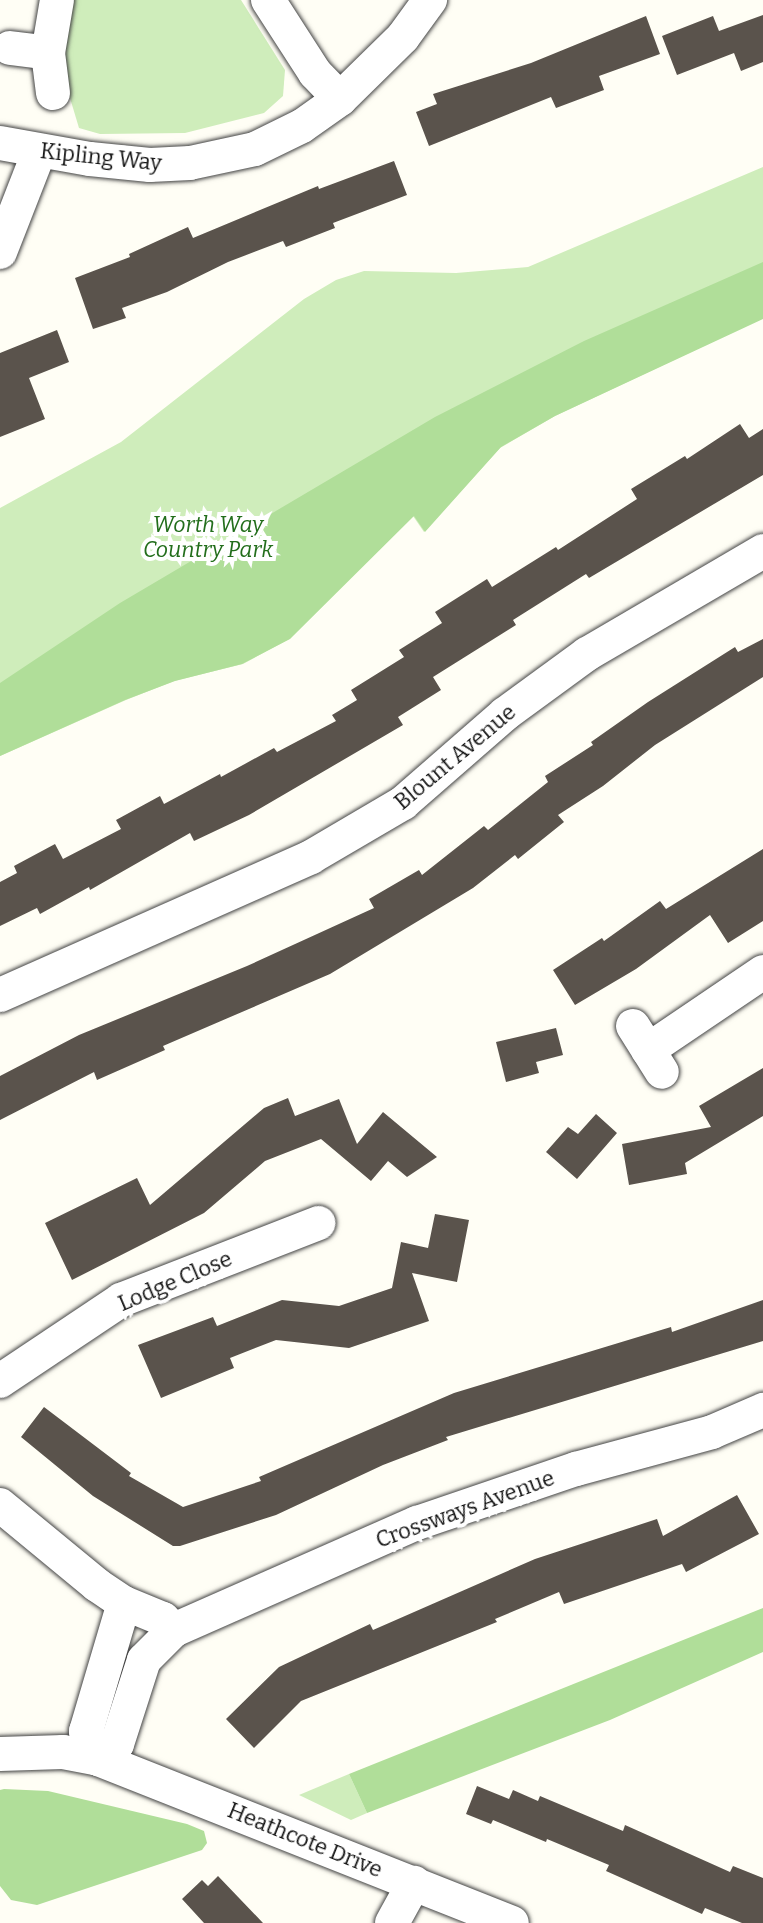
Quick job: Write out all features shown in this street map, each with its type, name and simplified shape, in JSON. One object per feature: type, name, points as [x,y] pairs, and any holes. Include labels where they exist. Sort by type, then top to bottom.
[{"type":"street","points":[[53,93],[48,53],[57,0]]},
{"type":"street","points":[[268,0],[315,73],[340,99]]},
{"type":"street","name":"Kipling Way","points":[[0,143],[39,152],[150,165],[190,163],[255,149],[302,126],[340,99],[403,37],[430,0]]},
{"type":"street","points":[[10,48],[48,53]]},
{"type":"street","points":[[0,252],[39,152]]},
{"type":"street","name":"Blount Avenue","points":[[0,995],[311,857],[351,834],[403,803],[505,714],[587,654],[763,551]]},
{"type":"street","points":[[648,1049],[763,972]]},
{"type":"street","name":"Lodge Close","points":[[0,1381],[121,1300],[318,1223]]},
{"type":"street","name":"Crossways Avenue","points":[[174,1630],[417,1523],[576,1469],[712,1432],[763,1410]]},
{"type":"street","points":[[0,1505],[124,1603],[163,1619],[174,1630],[144,1660],[117,1744],[98,1759],[86,1731],[124,1603]]},
{"type":"street","name":"Heathcote Drive","points":[[0,1754],[63,1752],[98,1759],[512,1923]]},
{"type":"street","points":[[392,1923],[414,1883]]},
{"type":"green space","points":[[71,0],[241,0],[285,70],[283,96],[264,113],[185,133],[100,134],[79,128],[64,78],[67,13]]},
{"type":"green space","name":"Worth Way Country Park","points":[[763,167],[763,318],[555,416],[500,448],[424,532],[413,516],[289,639],[243,664],[174,681],[0,756],[0,508],[121,442],[304,299],[336,280],[364,271],[456,273],[528,267]]},
{"type":"green space","points":[[763,262],[763,319],[555,416],[501,447],[425,532],[414,516],[290,639],[242,664],[175,681],[125,700],[0,756],[0,683],[120,603],[435,417],[584,341]]},
{"type":"green space","points":[[763,1608],[763,1652],[610,1720],[367,1813],[349,1774]]},
{"type":"green space","points":[[349,1774],[367,1813],[351,1820],[299,1795]]},
{"type":"green space","points":[[0,1790],[48,1791],[187,1824],[204,1831],[207,1843],[202,1850],[37,1905],[11,1900],[0,1886]]},
{"type":"building","points":[[763,15],[763,62],[741,71],[734,53],[677,75],[662,36],[713,16],[719,31]]},
{"type":"building","points":[[646,16],[660,54],[599,76],[604,90],[556,108],[551,97],[429,146],[416,112],[437,104],[433,94],[531,63]]},
{"type":"building","points":[[394,161],[407,195],[333,223],[335,228],[286,247],[283,241],[228,262],[167,292],[122,308],[126,318],[93,329],[75,278],[130,257],[129,254],[188,227],[193,238],[318,186],[319,189]]},
{"type":"building","points":[[57,330],[69,362],[29,378],[45,419],[0,437],[0,353]]},
{"type":"building","points":[[740,424],[749,438],[763,429],[763,475],[589,578],[586,574],[513,620],[516,625],[433,677],[441,690],[398,717],[403,725],[249,815],[194,841],[190,833],[90,890],[89,887],[40,914],[37,908],[0,926],[0,882],[17,873],[14,866],[55,844],[63,859],[121,829],[116,820],[160,796],[164,804],[220,774],[221,777],[274,748],[277,752],[336,721],[332,715],[357,700],[351,690],[404,657],[399,650],[442,623],[435,612],[487,579],[492,587],[556,547],[558,550],[637,499],[631,489],[685,456],[687,459]]},
{"type":"building","points":[[763,639],[763,677],[655,745],[603,786],[558,815],[564,822],[518,859],[515,855],[473,888],[330,974],[163,1046],[165,1050],[97,1080],[94,1072],[0,1120],[0,1076],[79,1035],[247,966],[374,908],[369,899],[419,870],[422,875],[484,826],[488,830],[548,782],[545,776],[593,745],[591,742],[648,702],[735,647],[738,652]]},
{"type":"building","points":[[763,849],[763,921],[728,943],[710,915],[636,969],[575,1005],[553,970],[602,938],[604,941],[660,901],[666,909]]},
{"type":"building","points":[[556,1028],[563,1055],[536,1062],[539,1073],[506,1082],[496,1042]]},
{"type":"building","points":[[763,1068],[763,1116],[685,1163],[687,1174],[629,1185],[622,1144],[711,1127],[699,1106]]},
{"type":"building","points":[[288,1098],[295,1116],[339,1099],[357,1144],[383,1112],[437,1157],[407,1177],[388,1161],[371,1181],[321,1139],[265,1161],[204,1213],[72,1280],[45,1223],[137,1178],[150,1205],[264,1108]]},
{"type":"building","points":[[596,1114],[617,1133],[577,1179],[546,1152],[568,1127],[578,1134]]},
{"type":"building","points":[[435,1214],[469,1220],[457,1282],[412,1273],[429,1321],[349,1348],[276,1340],[230,1358],[234,1368],[161,1398],[138,1345],[213,1317],[217,1326],[282,1300],[339,1306],[392,1288],[401,1242],[428,1248]]},
{"type":"building","points":[[763,1300],[763,1341],[446,1437],[448,1440],[383,1465],[276,1515],[180,1546],[173,1546],[93,1496],[21,1437],[44,1407],[131,1473],[129,1476],[183,1507],[261,1481],[259,1477],[454,1393],[671,1327],[672,1332]]},
{"type":"building","points":[[737,1495],[759,1534],[686,1572],[682,1564],[564,1604],[559,1592],[495,1619],[497,1622],[301,1701],[254,1748],[226,1719],[279,1667],[370,1624],[373,1630],[535,1559],[657,1519],[663,1536]]},
{"type":"building","points":[[477,1786],[509,1799],[513,1790],[538,1801],[540,1796],[623,1831],[625,1825],[730,1872],[733,1866],[763,1878],[763,1923],[742,1923],[705,1908],[702,1914],[606,1871],[609,1865],[547,1839],[546,1842],[493,1820],[491,1824],[466,1814]]},
{"type":"building","points":[[218,1876],[263,1923],[204,1923],[182,1899],[202,1880],[208,1886]]}]
